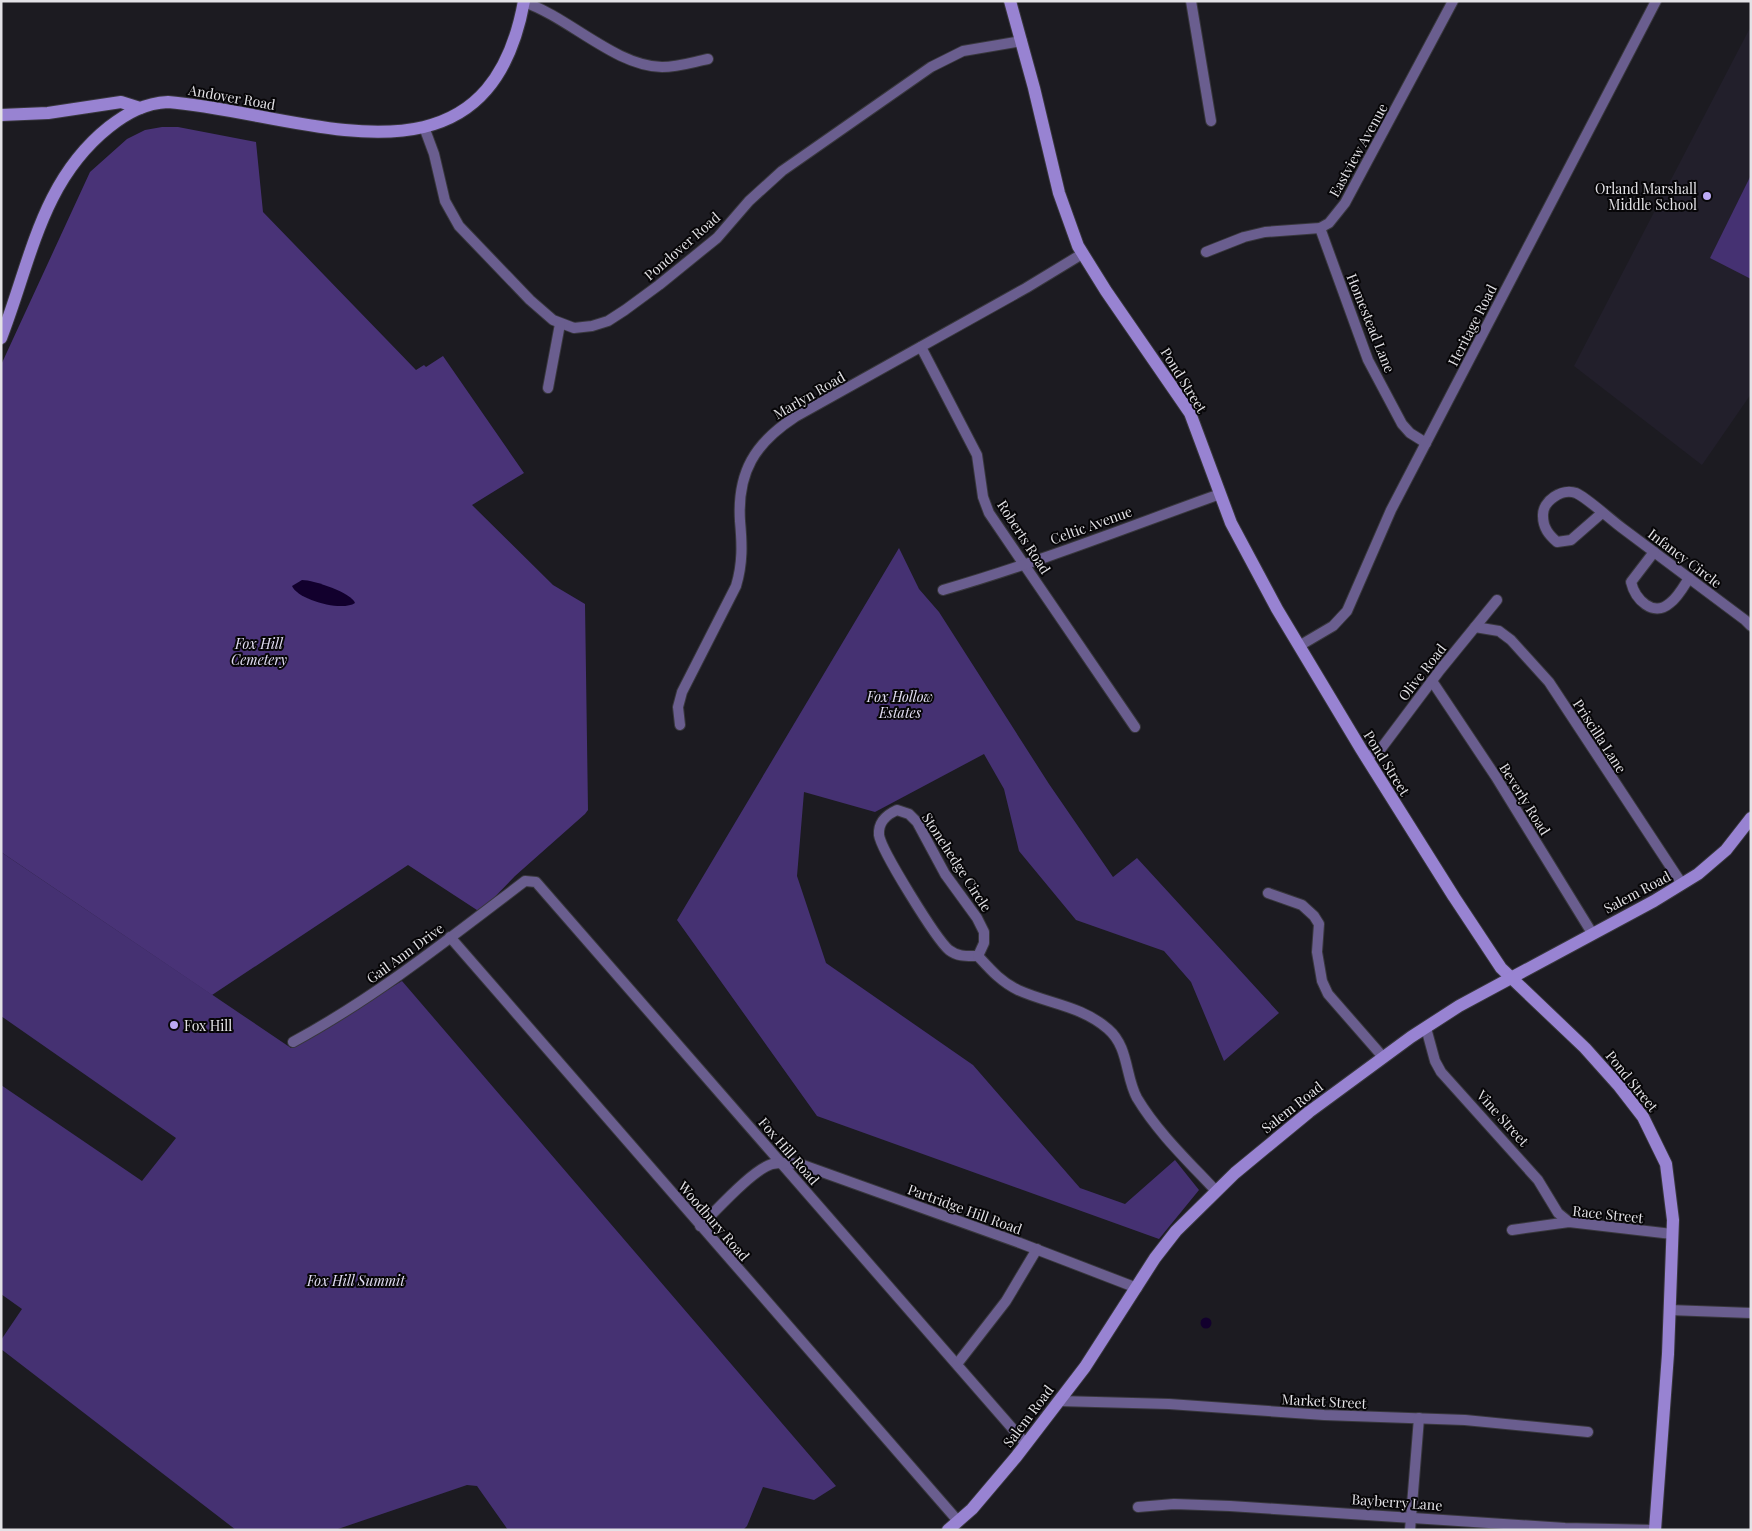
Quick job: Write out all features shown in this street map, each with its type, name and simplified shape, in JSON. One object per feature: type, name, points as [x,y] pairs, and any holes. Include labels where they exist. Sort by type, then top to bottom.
[{"type":"street","name":"Pond Street","points":[[1010,1],[1022,41],[1059,193],[1082,254],[1190,413],[1220,494],[1246,553],[1366,758],[1454,898],[1501,968],[1585,1048],[1619,1086],[1643,1117],[1666,1164],[1671,1197],[1672,1234],[1668,1354],[1655,1530]]},
{"type":"street","points":[[1191,1],[1210,121]]},
{"type":"street","name":"Eastview Avenue","points":[[1320,228],[1329,223],[1345,203],[1453,1]]},
{"type":"street","name":"Heritage Road","points":[[1299,646],[1333,626],[1347,612],[1391,510],[1656,1]]},
{"type":"street","points":[[524,2],[546,10],[621,56],[637,62],[670,66],[708,59]]},
{"type":"street","name":"Andover Road","points":[[1,338],[39,228],[65,173],[76,158],[102,133],[140,108],[161,102],[183,103],[335,130],[358,132],[387,133],[424,127],[462,110],[481,96],[497,78],[511,54],[524,2]]},
{"type":"street","name":"Pondover Road","points":[[560,324],[574,328],[592,326],[608,321],[625,310],[709,245],[763,187],[782,171],[939,62],[969,50],[1022,41]]},
{"type":"street","points":[[1,115],[48,113],[121,102],[140,108]]},
{"type":"street","points":[[424,127],[434,154],[441,189],[454,220],[477,248],[530,300],[560,324],[548,388]]},
{"type":"street","points":[[1206,252],[1244,237],[1265,232],[1320,228]]},
{"type":"street","name":"Homestead Lane","points":[[1320,228],[1368,360],[1402,424],[1410,433],[1426,444]]},
{"type":"street","name":"Marlyn Road","points":[[680,725],[678,707],[682,692],[736,586],[740,574],[742,539],[740,496],[743,481],[757,450],[768,436],[795,417],[1082,254]]},
{"type":"street","name":"Roberts Road","points":[[921,347],[976,455],[983,497],[989,513],[1135,727]]},
{"type":"street","name":"Infancy Circle","points":[[1602,513],[1572,540],[1557,542],[1547,533],[1542,515],[1549,501],[1560,493],[1576,493],[1751,626]]},
{"type":"street","name":"Celtic Avenue","points":[[943,590],[1024,565],[1220,494]]},
{"type":"street","points":[[1654,552],[1631,582],[1633,591],[1642,603],[1649,607],[1663,608],[1675,599],[1689,578]]},
{"type":"street","name":"Olive Road","points":[[1366,758],[1380,750],[1432,681],[1498,600]]},
{"type":"street","name":"Priscilla Lane","points":[[1475,628],[1499,631],[1511,640],[1549,682],[1682,884]]},
{"type":"street","name":"Beverly Road","points":[[1432,681],[1496,777],[1592,933]]},
{"type":"street","name":"Stonehedge Circle","points":[[897,810],[909,814],[917,822],[944,874],[980,925],[984,943],[978,956],[962,956],[949,950],[910,897],[879,837],[880,823],[887,814],[897,810]]},
{"type":"street","name":"Salem Road","points":[[948,1530],[972,1508],[1026,1444],[1085,1367],[1155,1258],[1176,1231],[1216,1191],[1275,1139],[1383,1057],[1426,1028],[1511,977],[1682,884],[1726,850],[1751,818]]},
{"type":"street","name":"Gail Ann Drive","points":[[293,1042],[347,1011],[525,881],[530,880]]},
{"type":"street","name":"Fox Hill Road","points":[[530,880],[536,882],[1026,1444]]},
{"type":"street","points":[[1268,893],[1302,905],[1314,916],[1319,924],[1317,952],[1320,973],[1328,994],[1383,1057]]},
{"type":"street","name":"Woodbury Road","points":[[450,937],[958,1521]]},
{"type":"street","points":[[978,956],[998,978],[1018,990],[1078,1009],[1095,1018],[1110,1030],[1123,1051],[1136,1096],[1147,1114],[1216,1191]]},
{"type":"street","name":"Vine Street","points":[[1426,1028],[1435,1061],[1441,1072],[1538,1180],[1558,1213],[1569,1222]]},
{"type":"street","points":[[700,1226],[743,1184],[771,1165],[782,1163]]},
{"type":"street","name":"Partridge Hill Road","points":[[782,1163],[800,1164],[1037,1249],[1137,1288]]},
{"type":"street","name":"Race Street","points":[[1512,1230],[1569,1222],[1672,1234]]},
{"type":"street","points":[[957,1364],[1006,1301],[1037,1249]]},
{"type":"street","points":[[1669,1310],[1751,1313]]},
{"type":"street","name":"Market Street","points":[[1058,1401],[1169,1404],[1324,1415],[1465,1420],[1588,1432]]},
{"type":"street","points":[[1410,1530],[1419,1418]]},
{"type":"street","name":"Bayberry Lane","points":[[1138,1507],[1174,1504],[1221,1505],[1410,1516],[1565,1528],[1655,1530]]},
{"type":"shaded area","name":"Orland Marshall Middle School","points":[[1751,26],[1751,394],[1702,465],[1574,366]]},
{"type":"shaded area","points":[[302,580],[315,582],[340,591],[355,603],[341,606],[311,600],[296,591],[292,586]]},
{"type":"shaded area","points":[[1206,1317],[1212,1323],[1206,1329],[1200,1323]]},
{"type":"green space","name":"Fox Hill Cemetery","points":[[178,127],[256,142],[263,212],[416,370],[424,365],[426,367],[443,356],[524,473],[472,505],[553,585],[585,604],[588,810],[585,814],[515,876],[480,912],[408,865],[212,995],[1,852],[1,365],[90,172],[127,139],[145,130]]},
{"type":"green space","points":[[1751,175],[1751,279],[1710,258]]},
{"type":"green space","name":"Fox Hollow Estates","points":[[899,548],[919,589],[939,612],[1049,784],[1113,877],[1137,858],[1279,1013],[1224,1061],[1191,982],[1164,951],[1076,920],[1019,851],[1004,789],[984,754],[875,812],[804,792],[797,876],[826,963],[973,1065],[1080,1188],[1125,1204],[1175,1160],[1199,1190],[1159,1239],[817,1116],[677,920]]},
{"type":"green space","name":"Fox Hill Summit","points":[[1,852],[291,1048],[402,981],[836,1486],[814,1500],[763,1487],[747,1526],[743,1530],[508,1530],[477,1486],[467,1485],[335,1530],[236,1530],[1,1349],[1,1340],[22,1309],[1,1294],[1,1085],[142,1181],[176,1138],[1,1016]]},
{"type":"place","name":"Orland Marshall Middle School","points":[[1707,196]]},
{"type":"place","name":"Fox Hill","points":[[174,1025]]}]
